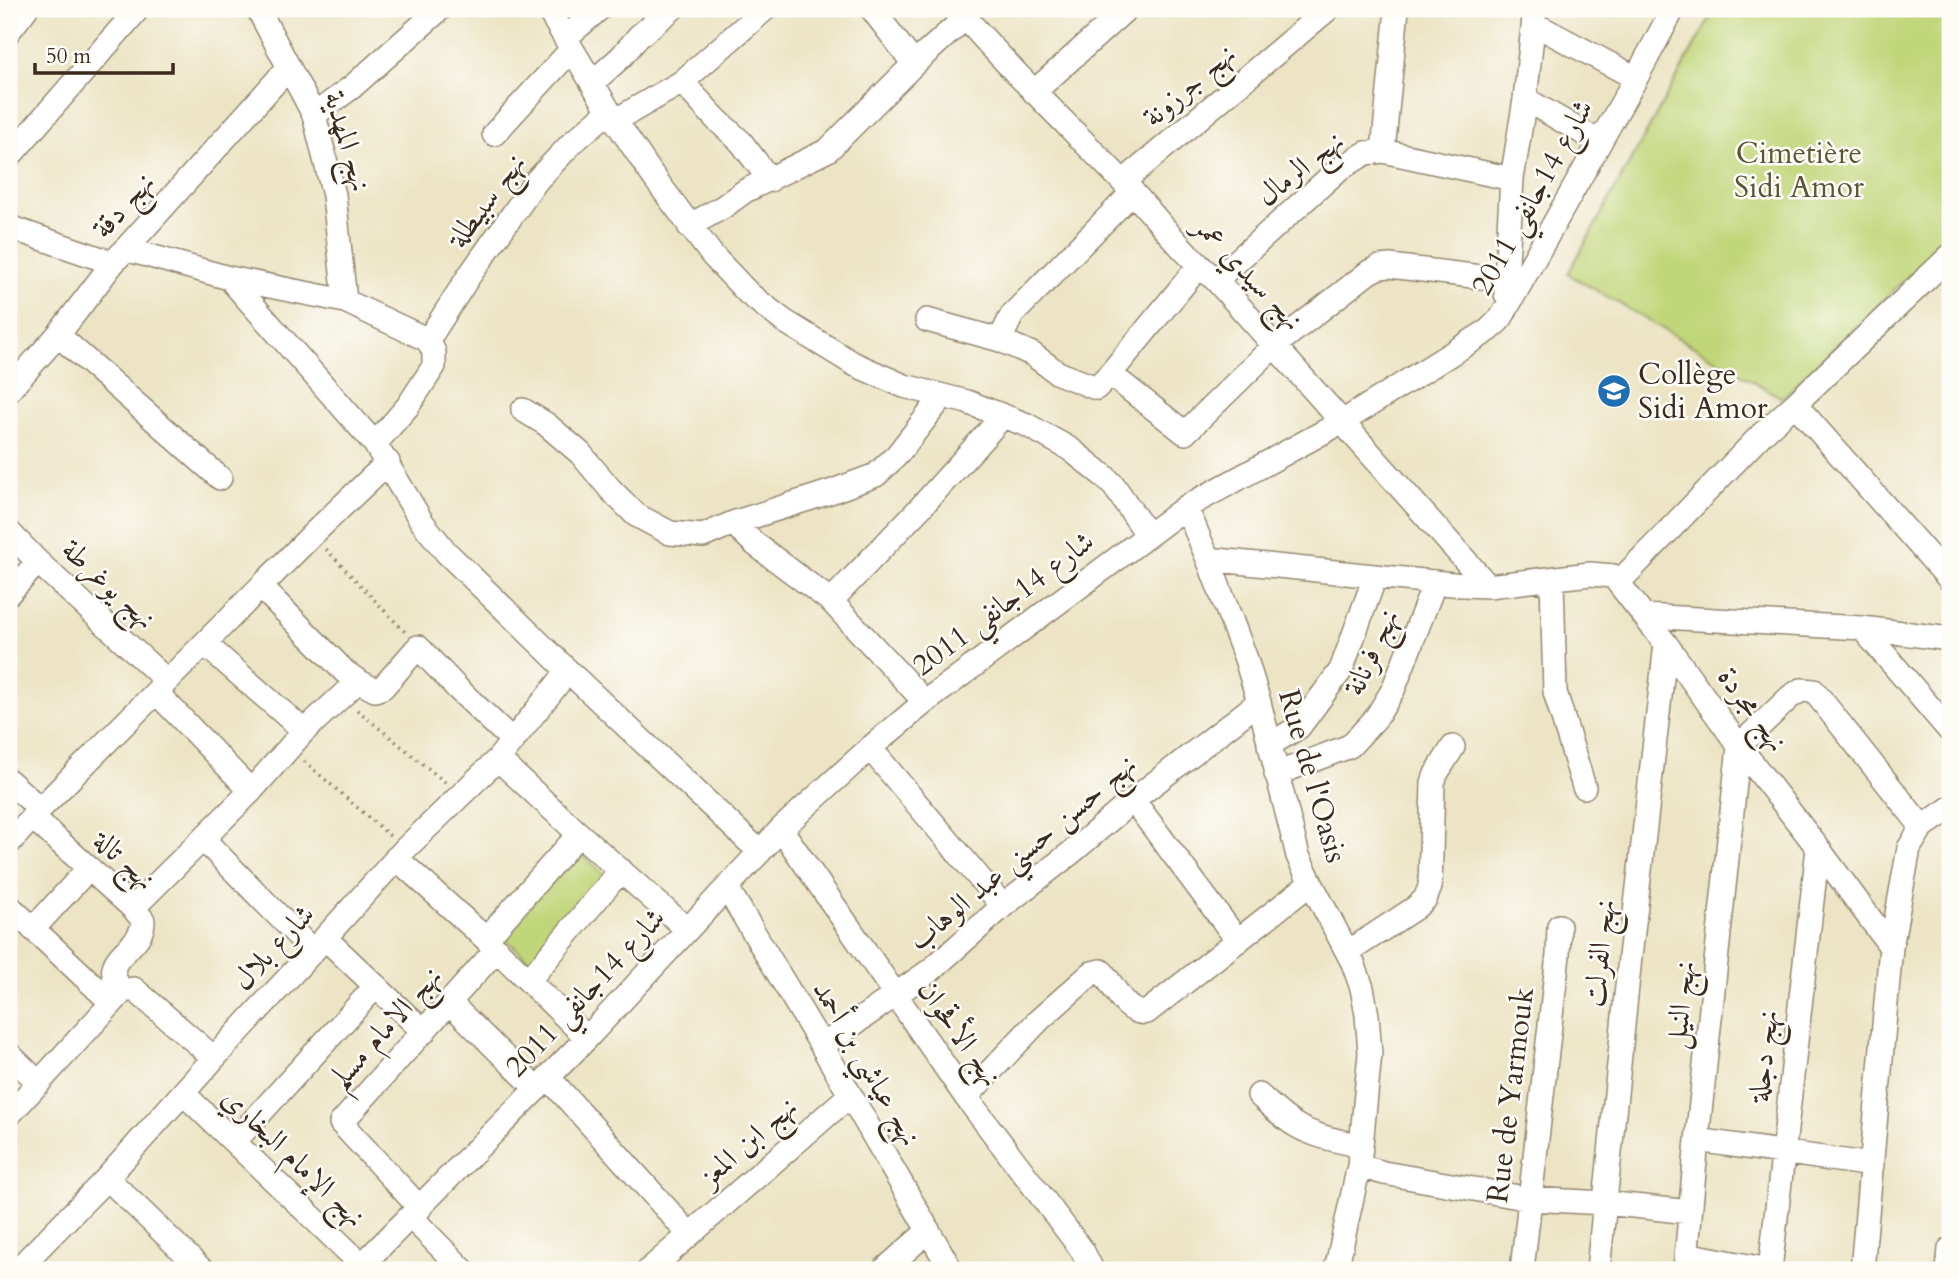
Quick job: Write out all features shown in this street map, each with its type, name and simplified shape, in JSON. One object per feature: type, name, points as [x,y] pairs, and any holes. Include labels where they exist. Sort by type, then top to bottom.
[{"type":"street","points":[[9,31],[26,9]]},
{"type":"street","points":[[9,158],[138,9]]},
{"type":"street","name":"نهج المهدية","points":[[258,9],[314,115],[334,195],[345,301]]},
{"type":"street","points":[[314,115],[352,87],[440,9]]},
{"type":"street","points":[[548,9],[653,177],[712,255],[749,294],[784,321],[855,364],[904,386],[967,402],[1027,425],[1070,449],[1114,486],[1147,534]]},
{"type":"street","points":[[494,134],[599,9]]},
{"type":"street","points":[[592,83],[626,52],[639,36],[672,9]]},
{"type":"street","name":"نهج سبيطلة","points":[[428,340],[537,180],[572,143],[613,115],[682,82],[765,9]]},
{"type":"street","points":[[872,9],[914,64]]},
{"type":"street","points":[[1034,92],[1126,9]]},
{"type":"street","name":"نهج جرزونة","points":[[1000,340],[1012,315],[1128,187],[1328,9]]},
{"type":"street","name":"نهج الرمال","points":[[1110,374],[1208,273],[1338,170],[1366,153],[1383,151],[1398,9]]},
{"type":"street","name":"شارع 14جانفي 2011","points":[[359,1268],[587,1038],[781,829],[925,702],[1186,507],[1342,422],[1489,330],[1507,308],[1636,78],[1665,12]]},
{"type":"street","points":[[689,226],[745,191],[828,150],[962,13]]},
{"type":"street","name":"نهج سيدي عمر","points":[[962,13],[1208,273],[1488,586]]},
{"type":"street","points":[[1507,308],[1512,179],[1535,16],[1636,78]]},
{"type":"street","name":"نهج دقة","points":[[9,390],[58,335],[119,256],[289,67]]},
{"type":"street","points":[[682,82],[741,142],[770,180]]},
{"type":"street","points":[[1525,99],[1599,142]]},
{"type":"street","points":[[1383,151],[1512,179]]},
{"type":"street","points":[[9,227],[119,256],[345,301],[428,340],[434,352],[434,366],[381,453],[312,535],[9,843]]},
{"type":"street","points":[[1208,559],[1488,586],[1603,574],[1613,576],[1619,582],[1762,434],[1950,256]]},
{"type":"street","points":[[927,320],[1000,340],[1032,354],[1058,373],[1096,388],[1110,374],[1185,433],[1274,345],[1379,267],[1390,266],[1506,280]]},
{"type":"street","points":[[229,278],[381,453],[422,522],[446,552],[760,852]]},
{"type":"street","points":[[58,335],[220,478]]},
{"type":"street","points":[[523,410],[580,453],[636,515],[670,533],[703,536],[733,523],[876,475],[897,455],[943,396]]},
{"type":"street","points":[[1795,404],[1950,580]]},
{"type":"street","points":[[831,601],[1003,416]]},
{"type":"street","name":"Rue de l'Oasis","points":[[1186,507],[1246,659],[1298,856],[1348,952],[1362,988],[1370,1053],[1360,1156],[1336,1270]]},
{"type":"street","points":[[733,523],[755,544],[831,601],[925,702]]},
{"type":"street","name":"نهج يوغرطة","points":[[9,532],[162,687],[251,790]]},
{"type":"street","points":[[9,593],[38,562]]},
{"type":"street","points":[[1269,745],[1299,727],[1341,670],[1375,577]]},
{"type":"street","points":[[1552,579],[1555,692],[1584,787]]},
{"type":"street","name":"نهج فرنانة","points":[[1276,774],[1350,746],[1376,718],[1393,690],[1435,582]]},
{"type":"street","name":"نهج مجردة","points":[[1619,582],[1891,947]]},
{"type":"street","points":[[261,587],[345,672],[375,690],[383,687],[418,647],[458,689],[505,750],[579,834],[687,929]]},
{"type":"street","points":[[1644,616],[1862,628],[1950,639]]},
{"type":"street","points":[[1862,628],[1950,731]]},
{"type":"street","name":"نهج الفرلت","points":[[1598,1270],[1666,643]]},
{"type":"street","points":[[205,644],[296,740]]},
{"type":"street","name":"شارع بلال","points":[[20,1261],[107,1178],[400,854],[505,750],[568,671]]},
{"type":"street","points":[[133,908],[251,790],[296,740],[358,681]]},
{"type":"street","points":[[1739,746],[1790,697],[1801,690],[1814,691],[1922,827]]},
{"type":"street","name":"نهج حسن حسني عبد الوهاب","points":[[821,1046],[931,970],[1003,906],[1259,702]]},
{"type":"street","name":"نهج النيل","points":[[1686,1262],[1739,746]]},
{"type":"street","points":[[1348,952],[1425,899],[1430,887],[1433,783],[1453,747]]},
{"type":"street","points":[[870,748],[1003,906]]},
{"type":"street","name":"نهج تالة","points":[[9,781],[36,813],[142,920],[141,933],[113,965],[112,974],[117,997]]},
{"type":"street","points":[[1133,800],[1238,941]]},
{"type":"street","points":[[1862,1270],[1891,947],[1909,849],[1922,827],[1950,808]]},
{"type":"street","name":"نهج الأقحوان","points":[[781,829],[966,1097],[1082,1250],[1092,1270]]},
{"type":"street","name":"نهج الامام مسلم","points":[[416,1212],[341,1124],[450,1003],[491,944],[579,834]]},
{"type":"street","points":[[203,839],[319,945],[376,986],[424,1032]]},
{"type":"street","name":"نهج دجلة","points":[[1769,1270],[1818,848]]},
{"type":"street","points":[[400,854],[587,1038]]},
{"type":"street","points":[[33,929],[89,868]]},
{"type":"street","points":[[529,980],[621,870]]},
{"type":"street","points":[[966,1097],[1039,1020],[1092,973],[1101,971],[1130,1010],[1147,1012],[1311,883]]},
{"type":"street","name":"نهج عياشي بن أحمد","points":[[727,888],[951,1270]]},
{"type":"street","points":[[9,906],[33,929],[117,997]]},
{"type":"street","name":"Rue de Yarmouk","points":[[1522,1270],[1558,955],[1559,926]]},
{"type":"street","points":[[234,1142],[376,986]]},
{"type":"street","points":[[9,1115],[117,997],[134,989],[214,1058]]},
{"type":"street","points":[[450,1003],[542,1083],[689,1234]]},
{"type":"street","points":[[9,1055],[39,1083]]},
{"type":"street","name":"نهج الإمام البخاري","points":[[183,1093],[359,1268]]},
{"type":"street","points":[[1259,1095],[1299,1127],[1360,1156],[1384,1173],[1530,1199],[1690,1212]]},
{"type":"street","name":"نهج ابن المعز","points":[[649,1270],[849,1096]]},
{"type":"street","points":[[1697,1140],[1872,1165]]},
{"type":"street","points":[[107,1178],[202,1270]]},
{"type":"street","points":[[416,1212],[463,1270]]},
{"type":"street","points":[[884,1270],[928,1231]]},
{"type":"street","points":[[1948,1270],[1950,1249]]},
{"type":"street","points":[[1686,1262],[1769,1270]]},
{"type":"path","points":[[312,535],[418,647]]},
{"type":"path","points":[[340,696],[461,796]]},
{"type":"path","points":[[296,740],[400,854]]},
{"type":"green space","name":"Cimetière Sidi Amor","points":[[1715,9],[1950,9],[1950,236],[1782,398],[1568,274]]},
{"type":"green space","points":[[580,852],[614,884],[535,966],[501,935]]},
{"type":"place","name":"Collège Sidi Amor","points":[[1614,391]]}]
